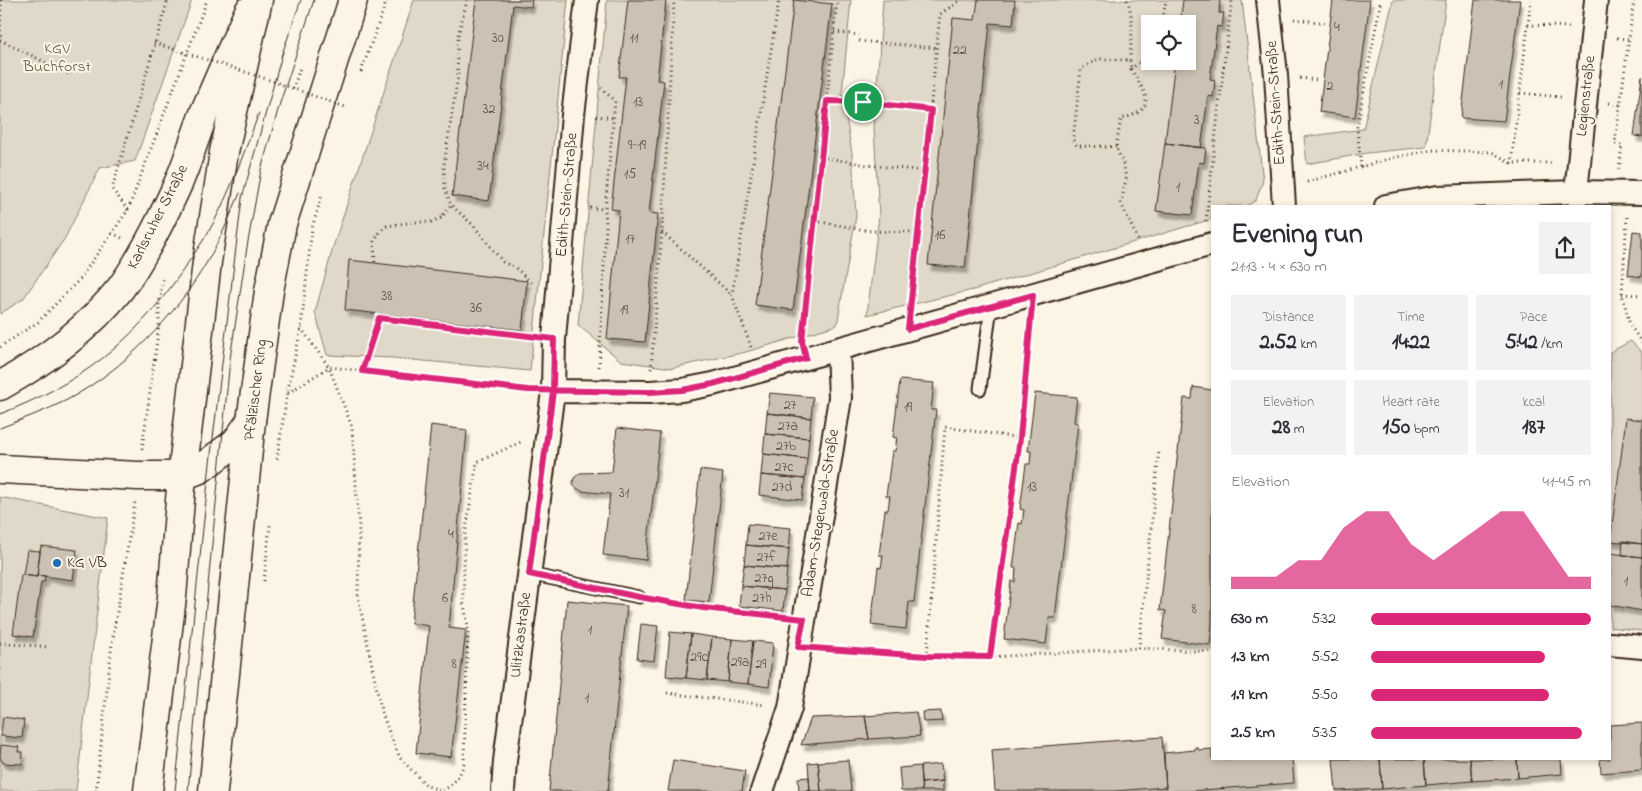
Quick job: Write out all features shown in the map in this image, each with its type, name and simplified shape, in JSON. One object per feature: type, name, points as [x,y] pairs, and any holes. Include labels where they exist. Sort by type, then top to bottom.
[{"type":"main road","name":"Karlsruher Straße","points":[[0,386],[35,367],[63,346],[90,322],[120,289],[145,250],[178,185],[204,113],[253,0]]},
{"type":"main road","points":[[148,791],[172,597],[182,476],[207,262],[224,152],[258,0]]},
{"type":"main road","name":"Pfälzischer Ring","points":[[213,791],[251,421],[268,292],[282,224],[352,0]]},
{"type":"main road","points":[[0,470],[182,476],[200,469],[236,442],[251,421]]},
{"type":"street","name":"Edith-Stein-Straße","points":[[553,391],[554,339],[573,115],[587,0]]},
{"type":"street","name":"Legienstraße","points":[[1576,192],[1596,0]]},
{"type":"street","name":"Edith-Stein-Straße","points":[[1269,8],[1276,75],[1283,196]]},
{"type":"street","points":[[1392,205],[1438,197],[1629,192]]},
{"type":"street","points":[[553,391],[650,392],[682,390],[713,384],[1208,246]]},
{"type":"street","name":"Adam-Stegerwald-Straße","points":[[762,791],[790,708],[798,647],[840,398],[838,349]]},
{"type":"street","name":"Ulitzkastraße","points":[[503,791],[505,761],[553,391]]},
{"type":"street","points":[[1611,644],[1642,647]]},
{"type":"lane","points":[[980,388],[991,306]]},
{"type":"lane","points":[[529,574],[639,597]]},
{"type":"path","points":[[1,0],[0,40],[69,74]]},
{"type":"path","points":[[128,210],[112,189],[168,0]]},
{"type":"path","points":[[0,347],[38,322],[79,280],[128,210],[207,0]]},
{"type":"path","points":[[358,81],[387,0]]},
{"type":"path","points":[[467,0],[458,36],[458,76],[444,165],[444,188],[451,205],[473,225],[503,262],[517,269],[532,283],[556,314]]},
{"type":"path","points":[[650,392],[662,232],[674,0]]},
{"type":"path","points":[[732,295],[779,0]]},
{"type":"path","points":[[806,358],[802,341],[837,0]]},
{"type":"path","points":[[908,329],[940,14],[961,0]]},
{"type":"path","points":[[1128,0],[1132,27],[1131,69],[1147,95],[1145,105],[1141,111],[1121,119],[1116,147],[1124,166],[1126,179],[1122,203],[1148,263]]},
{"type":"path","points":[[1164,15],[1166,0]]},
{"type":"path","points":[[1211,205],[1221,88],[1232,0]]},
{"type":"path","points":[[1361,167],[1357,127],[1381,0]]},
{"type":"path","points":[[1508,195],[1530,0]]},
{"type":"path","points":[[1634,0],[1614,144],[1622,145],[1629,192],[1622,294],[1630,325],[1642,343]]},
{"type":"path","points":[[1269,8],[1326,23]]},
{"type":"path","points":[[1528,25],[1592,29]]},
{"type":"path","points":[[834,32],[860,34]]},
{"type":"path","points":[[859,42],[937,48]]},
{"type":"path","points":[[154,43],[258,76],[348,108]]},
{"type":"path","points":[[1116,147],[1077,146],[1073,140],[1081,69],[1098,59],[1130,60]]},
{"type":"path","points":[[1131,69],[1141,61]]},
{"type":"path","points":[[579,67],[615,101],[605,209],[606,226],[598,391]]},
{"type":"path","points":[[1520,93],[1585,100]]},
{"type":"path","points":[[345,117],[351,99]]},
{"type":"path","points":[[827,101],[863,102],[931,110]]},
{"type":"path","points":[[1283,196],[1310,181],[1392,158],[1432,150],[1492,152],[1512,163],[1579,163]]},
{"type":"path","points":[[821,158],[925,171]]},
{"type":"path","points":[[324,191],[312,228],[301,328],[329,367],[352,427],[359,527],[358,596],[381,710],[400,758],[427,786],[443,791],[461,774],[464,764],[468,626],[463,600],[465,535],[477,462],[523,441],[524,432]]},
{"type":"path","points":[[375,262],[374,242],[380,232],[387,226],[413,222],[431,222],[441,218],[451,205]]},
{"type":"path","points":[[1208,246],[1211,210]]},
{"type":"path","points":[[815,221],[871,231],[919,232]]},
{"type":"path","points":[[662,232],[732,295],[759,371]]},
{"type":"path","points":[[96,791],[112,643],[159,326],[159,304],[163,274],[145,250],[112,233]]},
{"type":"path","points":[[1622,294],[1642,295]]},
{"type":"path","points":[[990,657],[1020,438],[1033,295]]},
{"type":"path","points":[[362,371],[379,318],[554,339]]},
{"type":"path","points":[[287,394],[329,367],[528,390],[553,391]]},
{"type":"path","points":[[527,398],[528,390]]},
{"type":"path","points":[[927,656],[945,427],[1020,438]]},
{"type":"path","points":[[1139,648],[1159,452]]},
{"type":"path","points":[[639,597],[703,608],[804,619]]},
{"type":"path","points":[[0,643],[49,647]]},
{"type":"path","points":[[798,647],[927,656],[990,657],[1139,648],[1211,652]]},
{"type":"path","points":[[667,693],[790,708]]},
{"type":"path","points":[[426,791],[427,786]]},
{"type":"green space","name":"KGV Buchforst","points":[[0,0],[192,0],[135,161],[100,168],[65,238],[23,299],[0,314]]},
{"type":"green space","points":[[414,0],[568,0],[530,371],[392,358],[327,355],[315,312],[334,244]]},
{"type":"green space","points":[[607,0],[851,0],[842,94],[852,153],[856,216],[837,325],[746,352],[672,368],[621,361],[578,325]]},
{"type":"green space","points":[[883,0],[1242,0],[1263,181],[1256,200],[1248,205],[1211,205],[1211,219],[973,290],[867,315],[879,216],[874,128]]},
{"type":"green space","points":[[1393,0],[1446,0],[1426,147],[1367,153],[1307,164],[1304,137],[1363,129]]},
{"type":"green space","points":[[1631,341],[1642,353],[1642,631],[1611,627],[1611,351]]},
{"type":"green space","points":[[0,497],[108,518],[76,791],[0,791]]},
{"type":"building","points":[[476,0],[532,0],[531,7],[513,5],[489,201],[452,196]]},
{"type":"building","points":[[628,0],[666,0],[657,80],[664,81],[649,213],[658,214],[645,342],[607,339],[619,210],[611,209],[626,77],[619,77]]},
{"type":"building","points":[[794,0],[832,4],[793,310],[755,305]]},
{"type":"building","points":[[978,0],[1015,0],[1013,25],[990,23],[965,268],[928,265],[953,18],[975,20]]},
{"type":"building","points":[[1183,0],[1220,0],[1219,13],[1224,13],[1222,27],[1217,26],[1210,79],[1215,80],[1213,97],[1208,96],[1201,148],[1165,143],[1174,70],[1196,70],[1196,15],[1181,15]]},
{"type":"building","points":[[1333,0],[1370,0],[1355,117],[1319,112]]},
{"type":"building","points":[[1475,0],[1520,0],[1504,121],[1461,118]]},
{"type":"building","points":[[1642,76],[1642,137],[1634,136]]},
{"type":"building","points":[[1165,143],[1206,148],[1204,163],[1199,162],[1192,215],[1156,211]]},
{"type":"building","points":[[1633,231],[1642,232],[1642,277],[1628,275]]},
{"type":"building","points":[[349,260],[527,281],[522,330],[345,310]]},
{"type":"building","points":[[900,380],[934,383],[931,410],[936,410],[914,602],[909,602],[906,629],[871,625],[878,567],[881,568],[883,555],[879,555],[885,510],[888,510],[890,496],[886,496],[892,451],[895,451],[897,438],[893,437]]},
{"type":"building","points":[[1193,387],[1211,390],[1210,645],[1162,639],[1166,611],[1160,610],[1184,398],[1192,399]]},
{"type":"building","points":[[770,393],[813,397],[811,418],[767,413]]},
{"type":"building","points":[[1035,393],[1077,397],[1074,422],[1078,423],[1055,618],[1049,618],[1046,644],[1004,639],[1011,581],[1015,582],[1016,568],[1013,568],[1019,523],[1022,524],[1024,510],[1020,509],[1026,464],[1030,464],[1031,451],[1028,451]]},
{"type":"building","points":[[767,413],[811,418],[809,438],[765,434]]},
{"type":"building","points":[[1626,418],[1642,420],[1642,544],[1611,541]]},
{"type":"building","points":[[431,425],[467,430],[449,628],[466,630],[451,757],[416,753],[429,626],[411,623]]},
{"type":"building","points":[[617,428],[660,433],[646,560],[603,555],[610,494],[581,491],[574,486],[573,482],[574,478],[580,473],[612,472]]},
{"type":"building","points":[[765,434],[809,438],[807,459],[763,454]]},
{"type":"building","points":[[763,454],[807,459],[805,479],[761,475]]},
{"type":"building","points":[[700,470],[723,473],[709,602],[686,600]]},
{"type":"building","points":[[761,475],[805,479],[802,500],[759,495]]},
{"type":"building","points":[[748,524],[791,528],[789,549],[746,545]]},
{"type":"building","points":[[1623,541],[1642,544],[1642,557],[1622,555]]},
{"type":"building","points":[[746,545],[789,549],[787,569],[744,565]]},
{"type":"building","name":"KG VB","points":[[41,546],[77,550],[73,580],[37,575]]},
{"type":"building","points":[[27,550],[40,551],[37,577],[23,575]]},
{"type":"building","points":[[1611,553],[1642,557],[1642,611],[1611,605]]},
{"type":"building","points":[[744,565],[787,569],[785,590],[741,586]]},
{"type":"building","points":[[21,575],[45,576],[44,582],[41,582],[33,637],[13,634]]},
{"type":"building","points":[[741,586],[785,590],[783,611],[739,606]]},
{"type":"building","points":[[567,600],[627,606],[608,791],[549,791]]},
{"type":"building","points":[[641,624],[658,626],[654,661],[637,659]]},
{"type":"building","points":[[670,632],[691,634],[686,678],[666,676]]},
{"type":"building","points":[[691,634],[712,637],[707,680],[686,678]]},
{"type":"building","points":[[712,637],[732,639],[728,682],[707,680]]},
{"type":"building","points":[[732,639],[753,641],[748,684],[728,682]]},
{"type":"building","points":[[753,641],[773,643],[769,687],[748,684]]},
{"type":"building","points":[[941,711],[942,721],[923,722],[922,712]]},
{"type":"building","points":[[916,712],[920,736],[869,739],[865,716]]},
{"type":"building","points":[[865,716],[869,739],[801,745],[811,718]]},
{"type":"building","points":[[3,717],[24,720],[22,738],[1,736]]},
{"type":"building","points":[[1642,723],[1642,770],[1601,773],[1600,760],[1611,760],[1611,725]]},
{"type":"building","points":[[1162,737],[1166,787],[1115,791],[995,791],[992,750]]},
{"type":"building","points":[[1,745],[19,747],[18,752],[23,752],[22,764],[3,763],[0,757]]},
{"type":"building","points":[[1195,747],[1198,747],[1198,750],[1211,749],[1211,760],[1292,760],[1294,783],[1166,791],[1164,753],[1195,750]]},
{"type":"building","points":[[673,760],[745,771],[742,791],[668,791]]},
{"type":"building","points":[[848,760],[851,791],[821,791],[818,762]]},
{"type":"building","points":[[1333,760],[1380,760],[1382,789],[1336,791]]},
{"type":"building","points":[[1380,760],[1424,760],[1426,785],[1382,789]]},
{"type":"building","points":[[1424,760],[1470,760],[1472,781],[1426,785]]},
{"type":"building","points":[[1470,760],[1517,760],[1518,778],[1472,781]]},
{"type":"building","points":[[1517,760],[1561,760],[1562,774],[1518,778]]},
{"type":"building","points":[[818,762],[821,791],[810,791],[808,763]]},
{"type":"building","points":[[941,764],[943,781],[921,783],[920,766]]},
{"type":"building","points":[[920,766],[922,791],[901,791],[899,768]]},
{"type":"building","points":[[809,777],[810,791],[799,791],[798,778]]},
{"type":"building","points":[[943,781],[943,791],[922,791],[921,783]]},
{"type":"tram line","points":[[281,57],[301,0]]},
{"type":"tram line","points":[[188,791],[230,359],[247,247],[261,170],[280,103],[314,0]]},
{"type":"tram line","points":[[175,791],[210,463],[242,198],[283,51]]},
{"type":"tram line","points":[[0,414],[55,389],[101,360],[141,323],[160,301],[206,236],[221,209],[259,113]]},
{"type":"tram line","points":[[0,428],[67,400],[108,373],[146,340],[194,283],[225,228],[240,193]]},
{"type":"place","name":"KG VB","points":[[57,563]]},
{"type":"route","points":[[863,102],[827,101],[802,341],[806,358],[713,384],[682,390],[650,392],[553,391],[528,390],[362,371],[379,318],[554,339],[553,391],[529,574],[703,608],[804,619],[798,647],[927,656],[990,657],[1020,438],[1033,295],[908,329],[931,110],[863,102]]}]
